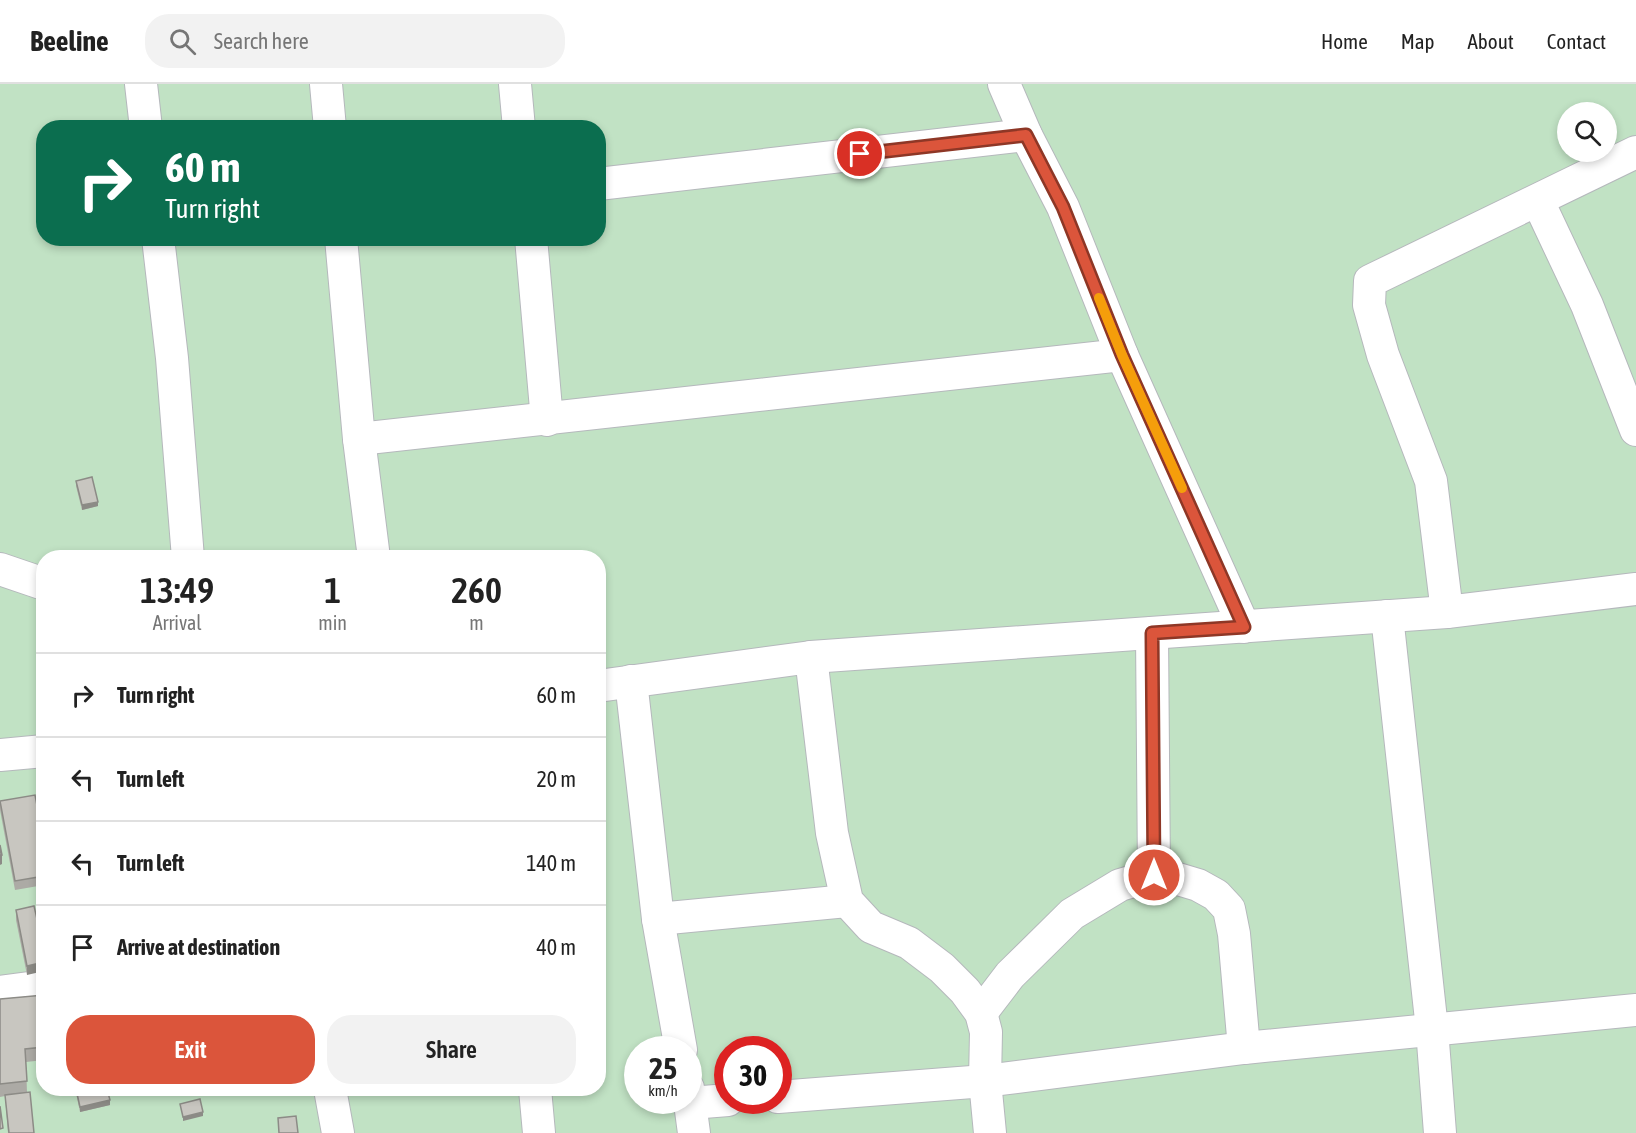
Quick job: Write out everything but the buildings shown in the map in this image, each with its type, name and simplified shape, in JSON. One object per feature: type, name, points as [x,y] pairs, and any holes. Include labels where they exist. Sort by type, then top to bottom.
[{"type":"street","points":[[141,84],[145,120]]},
{"type":"street","points":[[327,84],[329,120]]},
{"type":"street","points":[[515,84],[518,120]]},
{"type":"street","points":[[1004,84],[1026,135],[1063,207],[1122,355],[1244,627]]},
{"type":"street","points":[[606,183],[1026,135]]},
{"type":"street","points":[[1447,612],[1431,481],[1383,355],[1370,305],[1370,281],[1636,152]]},
{"type":"street","points":[[1538,201],[1587,305],[1636,430]]},
{"type":"street","points":[[159,246],[172,358],[187,550]]},
{"type":"street","points":[[341,246],[359,439],[373,550]]},
{"type":"street","points":[[532,246],[547,420]]},
{"type":"street","points":[[359,439],[1122,355]]},
{"type":"street","points":[[0,568],[36,581]]},
{"type":"street","points":[[606,685],[811,657],[1447,612],[1636,589]]},
{"type":"street","points":[[1387,616],[1432,1029],[1440,1133]]},
{"type":"street","points":[[1152,633],[1154,875]]},
{"type":"street","points":[[811,657],[832,833],[847,901],[871,927],[909,943],[942,968],[965,991],[981,1013],[986,1032],[985,1081],[990,1133]]},
{"type":"street","points":[[631,681],[658,919],[679,1036]]},
{"type":"street","points":[[0,755],[36,752]]},
{"type":"street","points":[[981,1013],[1010,975],[1072,914],[1120,885],[1154,875],[1198,885],[1216,895],[1229,909],[1234,934],[1244,1048]]},
{"type":"street","points":[[658,919],[847,901]]},
{"type":"street","points":[[0,992],[36,987]]},
{"type":"street","points":[[792,1095],[985,1081],[1244,1048],[1636,1010]]},
{"type":"street","points":[[331,1096],[338,1133]]},
{"type":"street","points":[[536,1096],[540,1133]]},
{"type":"green space","points":[[0,84],[1636,84],[1636,1133],[0,1133]]},
{"type":"slow traffic","points":[[1099,298],[1182,488]]},
{"type":"route","points":[[860,154],[1026,135],[1063,207],[1122,355],[1244,627],[1152,633],[1154,875]]}]
